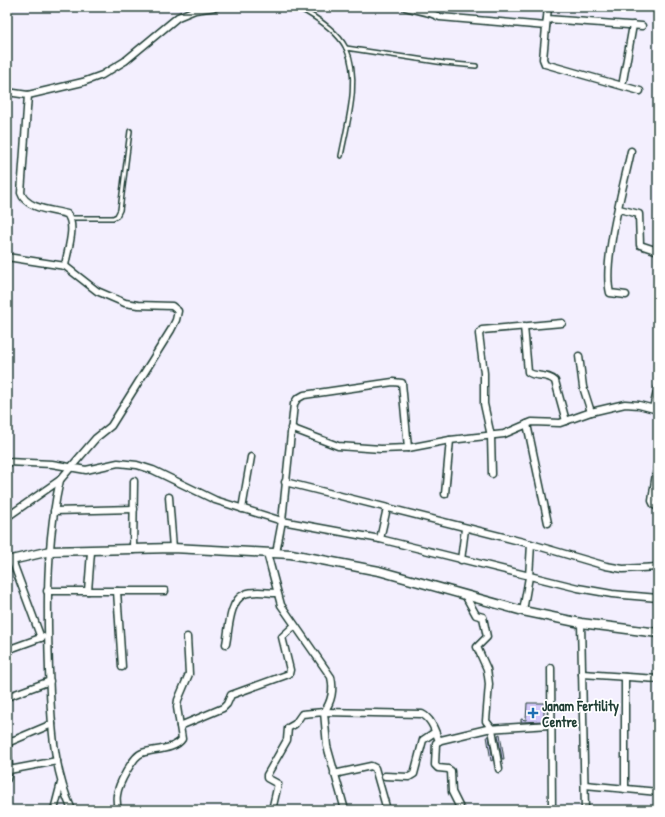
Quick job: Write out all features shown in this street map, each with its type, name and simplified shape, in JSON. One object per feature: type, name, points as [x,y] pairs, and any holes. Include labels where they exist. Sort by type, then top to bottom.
[{"type":"street","points":[[7,92],[28,95],[83,82],[102,75],[125,61],[178,17],[195,10],[216,7]]},
{"type":"street","points":[[406,7],[429,10],[440,17],[546,26]]},
{"type":"street","points":[[548,7],[543,60],[545,64],[640,91]]},
{"type":"street","points":[[547,19],[642,26]]},
{"type":"street","points":[[623,81],[633,25]]},
{"type":"street","points":[[28,95],[20,190],[22,197],[31,204],[67,214],[70,218],[72,226],[65,266]]},
{"type":"street","points":[[626,295],[612,295],[610,291],[611,252],[631,151]]},
{"type":"street","points":[[619,209],[640,214],[640,245],[658,252]]},
{"type":"street","points":[[7,257],[65,266],[86,284],[112,298],[138,305],[172,306],[178,311],[176,320],[171,330],[115,420],[96,438],[60,480],[7,517]]},
{"type":"street","points":[[492,474],[491,436],[483,398],[484,373],[479,334],[482,330],[562,323]]},
{"type":"street","points":[[524,326],[528,372],[532,375],[550,377],[554,381],[566,421]]},
{"type":"street","points":[[579,356],[584,387],[591,412]]},
{"type":"street","points":[[276,553],[282,521],[294,404],[297,398],[300,396],[399,382],[402,383],[404,387],[408,448]]},
{"type":"street","points":[[291,428],[338,446],[381,449],[408,448],[450,440],[513,432],[536,421],[554,424],[591,412],[625,404],[655,409],[658,388]]},
{"type":"street","points":[[527,424],[548,522]]},
{"type":"street","points":[[445,494],[450,440]]},
{"type":"street","points":[[242,509],[251,457]]},
{"type":"street","points":[[658,460],[652,501],[654,506],[658,507]]},
{"type":"street","points":[[7,462],[35,462],[86,470],[118,463],[137,465],[153,470],[215,500],[282,521],[380,539],[529,577],[612,594],[658,598]]},
{"type":"street","points":[[60,480],[55,502],[50,552],[47,591],[48,635],[52,724],[61,781],[72,810]]},
{"type":"street","points":[[133,550],[134,481]]},
{"type":"street","points":[[285,482],[465,529],[531,544],[615,568],[643,569],[658,567]]},
{"type":"street","points":[[169,497],[173,548]]},
{"type":"street","points":[[380,539],[387,508]]},
{"type":"street","points":[[54,511],[134,509]]},
{"type":"street","points":[[461,560],[465,529]]},
{"type":"street","points":[[522,611],[529,577],[531,544]]},
{"type":"street","points":[[41,638],[10,560],[50,552],[91,552],[173,548],[267,552],[313,558],[379,571],[522,611],[581,623],[658,634]]},
{"type":"street","points":[[88,591],[91,552]]},
{"type":"street","points":[[267,552],[276,593],[286,615],[308,643],[331,677],[332,695],[330,705],[324,712],[326,739],[334,774],[345,810]]},
{"type":"street","points":[[47,591],[165,591]]},
{"type":"street","points":[[117,591],[122,667]]},
{"type":"street","points":[[226,644],[233,608],[241,596],[249,593],[276,593]]},
{"type":"street","points":[[465,594],[476,615],[482,617],[487,637],[477,647],[487,669],[489,684],[486,721],[492,729],[499,769]]},
{"type":"street","points":[[581,623],[585,810]]},
{"type":"street","points":[[180,726],[223,708],[232,695],[289,674],[290,670],[282,637],[294,626]]},
{"type":"street","points":[[7,650],[48,635]]},
{"type":"street","points":[[118,810],[116,802],[119,786],[136,756],[179,743],[182,739],[177,703],[189,670],[187,637]]},
{"type":"street","points":[[550,668],[552,810]]},
{"type":"street","points":[[582,674],[658,679]]},
{"type":"street","points":[[625,677],[625,789]]},
{"type":"street","points":[[7,697],[50,681]]},
{"type":"street","points":[[272,810],[278,784],[267,778],[266,775],[287,740],[288,728],[296,723],[302,714],[324,712],[422,714],[427,716],[439,741]]},
{"type":"street","points":[[52,724],[8,743],[8,774],[58,761]]},
{"type":"street","points":[[461,810],[452,792],[451,771],[448,769],[438,768],[435,765],[435,746],[439,741],[492,729],[550,725]]},
{"type":"street","points":[[385,776],[409,777],[414,774],[423,740],[435,732]]},
{"type":"street","points":[[334,774],[371,766],[375,768],[387,810]]},
{"type":"street","points":[[54,810],[61,781]]},
{"type":"street","points":[[584,784],[658,792]]},
{"type":"lane","points":[[297,7],[319,21],[332,32],[346,48],[353,93],[352,107],[341,156]]},
{"type":"lane","points":[[346,48],[444,63],[476,66]]},
{"type":"lane","points":[[70,218],[113,218],[117,216],[120,210],[130,131]]},
{"type":"building","points":[[527,703],[544,703],[544,721],[521,722],[521,719],[526,720]]},
{"type":"building","points":[[500,734],[504,759],[502,759],[498,735]]},
{"type":"building","points":[[487,736],[489,736],[493,760],[491,761]]},
{"type":"place","name":"Janam Fertility Centre","points":[[533,713]]}]
